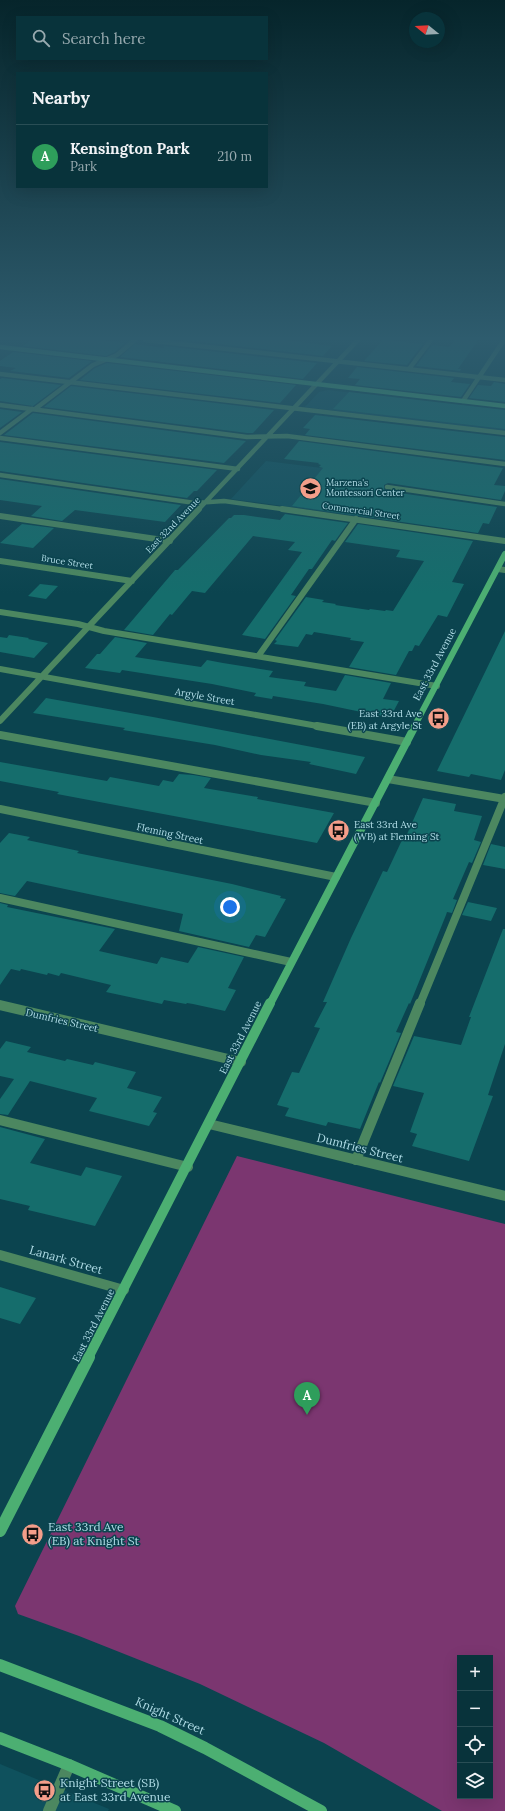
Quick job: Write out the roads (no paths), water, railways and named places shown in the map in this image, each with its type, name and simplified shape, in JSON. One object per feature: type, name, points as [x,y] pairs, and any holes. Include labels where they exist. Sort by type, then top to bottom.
[{"type":"street","points":[[0,433],[12,425]]},
{"type":"street","points":[[152,425],[247,437],[287,436],[505,464]]},
{"type":"street","name":"East 32nd Avenue","points":[[0,721],[279,425]]},
{"type":"street","points":[[431,425],[505,433]]},
{"type":"street","points":[[0,438],[238,469]]},
{"type":"street","name":"Commercial Street","points":[[0,475],[195,503],[224,501],[505,541]]},
{"type":"street","points":[[386,488],[505,504]]},
{"type":"street","points":[[0,516],[170,541]]},
{"type":"street","points":[[259,655],[356,519]]},
{"type":"street","name":"East 33rd Avenue","points":[[0,1531],[210,1124],[291,962],[505,554]]},
{"type":"street","name":"Bruce Street","points":[[0,560],[132,581]]},
{"type":"street","points":[[498,569],[505,570]]},
{"type":"street","points":[[0,612],[437,686]]},
{"type":"street","name":"Argyle Street","points":[[0,669],[407,742]]},
{"type":"street","points":[[0,735],[376,802]]},
{"type":"street","points":[[356,1160],[505,799],[388,779]]},
{"type":"street","name":"Fleming Street","points":[[0,809],[336,877]]},
{"type":"street","points":[[0,898],[291,962]]},
{"type":"street","name":"Dumfries Street","points":[[0,1005],[241,1062]]},
{"type":"street","points":[[0,1120],[188,1167]]},
{"type":"street","name":"Dumfries Street","points":[[210,1124],[505,1196]]},
{"type":"street","name":"Lanark Street","points":[[0,1255],[124,1290]]},
{"type":"street","name":"Knight Street","points":[[0,1665],[160,1726],[205,1748],[321,1811]]},
{"type":"street","points":[[0,1738],[69,1764],[175,1811]]},
{"type":"street","points":[[49,1811],[69,1764]]},
{"type":"place","name":"Marzena's Montessori Center","points":[[310,488]]},
{"type":"place","name":"East 33rd Ave (EB) at Argyle St","points":[[438,719]]},
{"type":"place","name":"East 33rd Ave (WB) at Fleming St","points":[[338,830]]},
{"type":"place","name":"Kensington Park","points":[[307,1415]]},
{"type":"place","name":"East 33rd Ave (EB) at Knight St","points":[[33,1534]]},
{"type":"place","name":"Knight Street (SB) at East 33rd Avenue","points":[[45,1790]]}]
